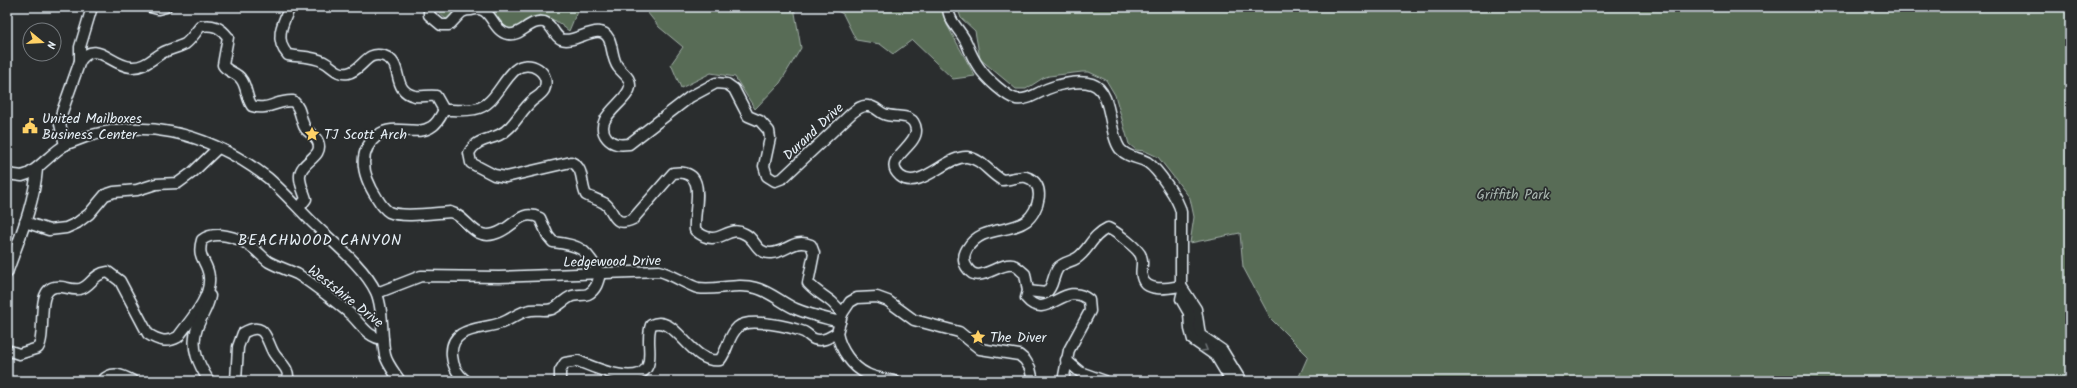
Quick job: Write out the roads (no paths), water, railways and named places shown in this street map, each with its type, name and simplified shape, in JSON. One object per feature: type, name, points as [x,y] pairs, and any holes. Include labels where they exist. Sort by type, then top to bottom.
[{"type":"street","points":[[65,145],[60,124],[62,112],[80,61],[80,47],[92,7]]},
{"type":"street","points":[[150,7],[158,9],[166,7]]},
{"type":"street","name":"Durand Drive","points":[[429,7],[430,15],[441,25],[449,25],[462,12],[474,8],[486,12],[502,32],[509,35],[516,33],[531,23],[539,22],[546,23],[556,35],[562,39],[571,39],[596,32],[606,35],[609,39],[614,60],[628,78],[630,86],[627,97],[614,106],[607,116],[604,126],[605,136],[611,142],[619,145],[629,144],[704,88],[716,83],[727,84],[737,92],[748,116],[760,121],[769,131],[770,138],[764,166],[767,176],[775,181],[783,178],[808,152],[860,107],[868,106],[886,115],[906,117],[913,121],[916,130],[915,137],[898,156],[894,164],[896,172],[907,180],[914,180],[951,161],[965,157],[976,160],[1002,180],[1025,177],[1033,180],[1038,186],[1040,197],[1032,216],[1024,222],[986,233],[976,238],[965,253],[964,262],[968,270],[974,274],[982,274],[1008,265],[1014,265],[1025,274],[1028,291]]},
{"type":"street","points":[[948,7],[950,17],[965,40],[976,66],[985,77],[1011,97],[1026,99],[1056,86],[1081,83],[1092,84],[1101,90],[1106,100],[1118,146],[1131,157],[1149,163],[1174,196],[1180,207],[1181,299],[1189,313],[1190,329],[1193,340],[1216,356],[1231,381]]},
{"type":"street","points":[[287,9],[279,42],[282,49],[288,55],[312,58],[324,62],[335,71],[348,73],[358,68],[373,54],[383,55],[392,60],[396,68],[398,84],[405,91],[415,96],[436,96],[444,110]]},
{"type":"street","points":[[80,61],[85,55],[94,52],[123,66],[140,66],[162,53],[186,43],[201,26],[210,24],[217,26],[228,37],[223,65],[226,70],[240,78],[244,83],[248,100],[252,106],[265,109],[280,101],[293,101],[298,106],[306,129],[315,136],[319,143],[319,149],[316,155],[303,167],[300,173],[306,199],[299,208]]},
{"type":"street","points":[[444,110],[474,109],[488,104],[509,75],[523,65],[531,65],[544,75],[544,90],[533,100],[512,126],[499,135],[480,140],[473,145],[469,152],[471,163],[494,175],[506,177],[571,162],[576,164],[580,169],[582,187],[586,195],[605,203],[615,218],[621,222],[627,222],[633,219],[673,173],[682,172],[690,174],[697,184],[695,230],[703,237],[713,239],[731,232],[744,233],[749,236],[756,248],[763,252],[770,253],[802,242],[811,245],[814,252],[808,283],[817,293],[835,303],[841,318]]},
{"type":"street","points":[[444,110],[431,127],[422,130],[390,130],[378,135],[368,146],[363,170],[382,206],[388,211],[397,214],[450,212],[457,214],[474,231],[484,235],[494,235],[509,228],[523,216],[532,215],[540,218],[548,236],[553,242],[573,244],[583,250],[591,259],[600,274],[596,286],[588,294],[569,297],[552,309],[533,309],[518,312],[503,323],[471,329],[461,334],[453,341],[452,354],[454,367],[466,381]]},
{"type":"street","points":[[7,174],[22,176],[36,169],[65,145],[88,136],[111,130],[136,128],[160,129],[183,134],[218,148],[246,163],[269,179],[363,272],[377,293],[385,356],[400,381]]},
{"type":"street","points":[[25,222],[49,230],[66,228],[77,223],[89,214],[105,196],[114,192],[133,191],[156,184],[178,183],[193,172],[218,148]]},
{"type":"street","points":[[7,273],[25,222],[35,186],[36,169]]},
{"type":"street","points":[[1063,381],[1069,350],[1090,311],[1089,300],[1077,293],[1069,294],[1053,304],[1038,306],[1030,303],[1026,298],[1028,291],[1046,293],[1052,285],[1059,267],[1076,259],[1084,252],[1099,232],[1108,228],[1116,231],[1140,253],[1143,261],[1141,276],[1145,284],[1149,287],[1182,289]]},
{"type":"street","name":"Westshire Drive","points":[[207,292],[209,277],[200,256],[202,240],[214,234],[233,238],[250,245],[268,261],[296,274],[316,287],[351,314],[370,334],[376,338],[383,339]]},
{"type":"street","name":"Ledgewood Drive","points":[[377,293],[421,276],[500,277],[659,271],[670,274],[696,288],[710,289],[744,285],[758,288],[795,309],[841,318]]},
{"type":"street","points":[[7,350],[19,354],[38,348],[43,335],[43,303],[45,295],[49,289],[56,287],[73,290],[83,288],[96,276],[108,272],[120,281],[133,303],[144,328],[155,339],[164,341],[172,340],[178,337],[207,292],[210,296],[194,340],[200,368],[209,381]]},
{"type":"street","points":[[1182,289],[1196,309],[1200,335],[1222,350],[1241,381]]},
{"type":"street","points":[[894,381],[868,374],[859,368],[839,345],[837,333],[841,318],[850,302],[857,298],[877,297],[888,301],[914,320],[958,332],[980,349],[1019,355],[1026,360],[1030,368],[1033,381]]},
{"type":"street","points":[[560,381],[560,371],[565,363],[578,361],[623,376],[632,376],[640,373],[648,366],[648,334],[651,325],[657,322],[667,324],[698,354],[715,361],[720,360],[725,354],[734,331],[740,326],[750,323],[791,328],[805,333],[814,339],[826,339],[837,333]]},
{"type":"street","points":[[236,381],[240,340],[243,333],[253,330],[261,330],[266,335],[273,352],[287,370],[288,381]]},
{"type":"street","points":[[1066,360],[1080,372],[1105,381]]},
{"type":"street","points":[[102,381],[108,375],[114,374],[133,381]]},
{"type":"place","name":"United Mailboxes Business Center","points":[[30,126]]},
{"type":"place","name":"TJ Scott Arch","points":[[312,134]]},
{"type":"place","name":"The Diver","points":[[978,337]]},
{"type":"district","name":"BEACHWOOD CANYON","points":[[320,240]]},
{"type":"park label","name":"Griffith Park","points":[[1513,194]]}]
